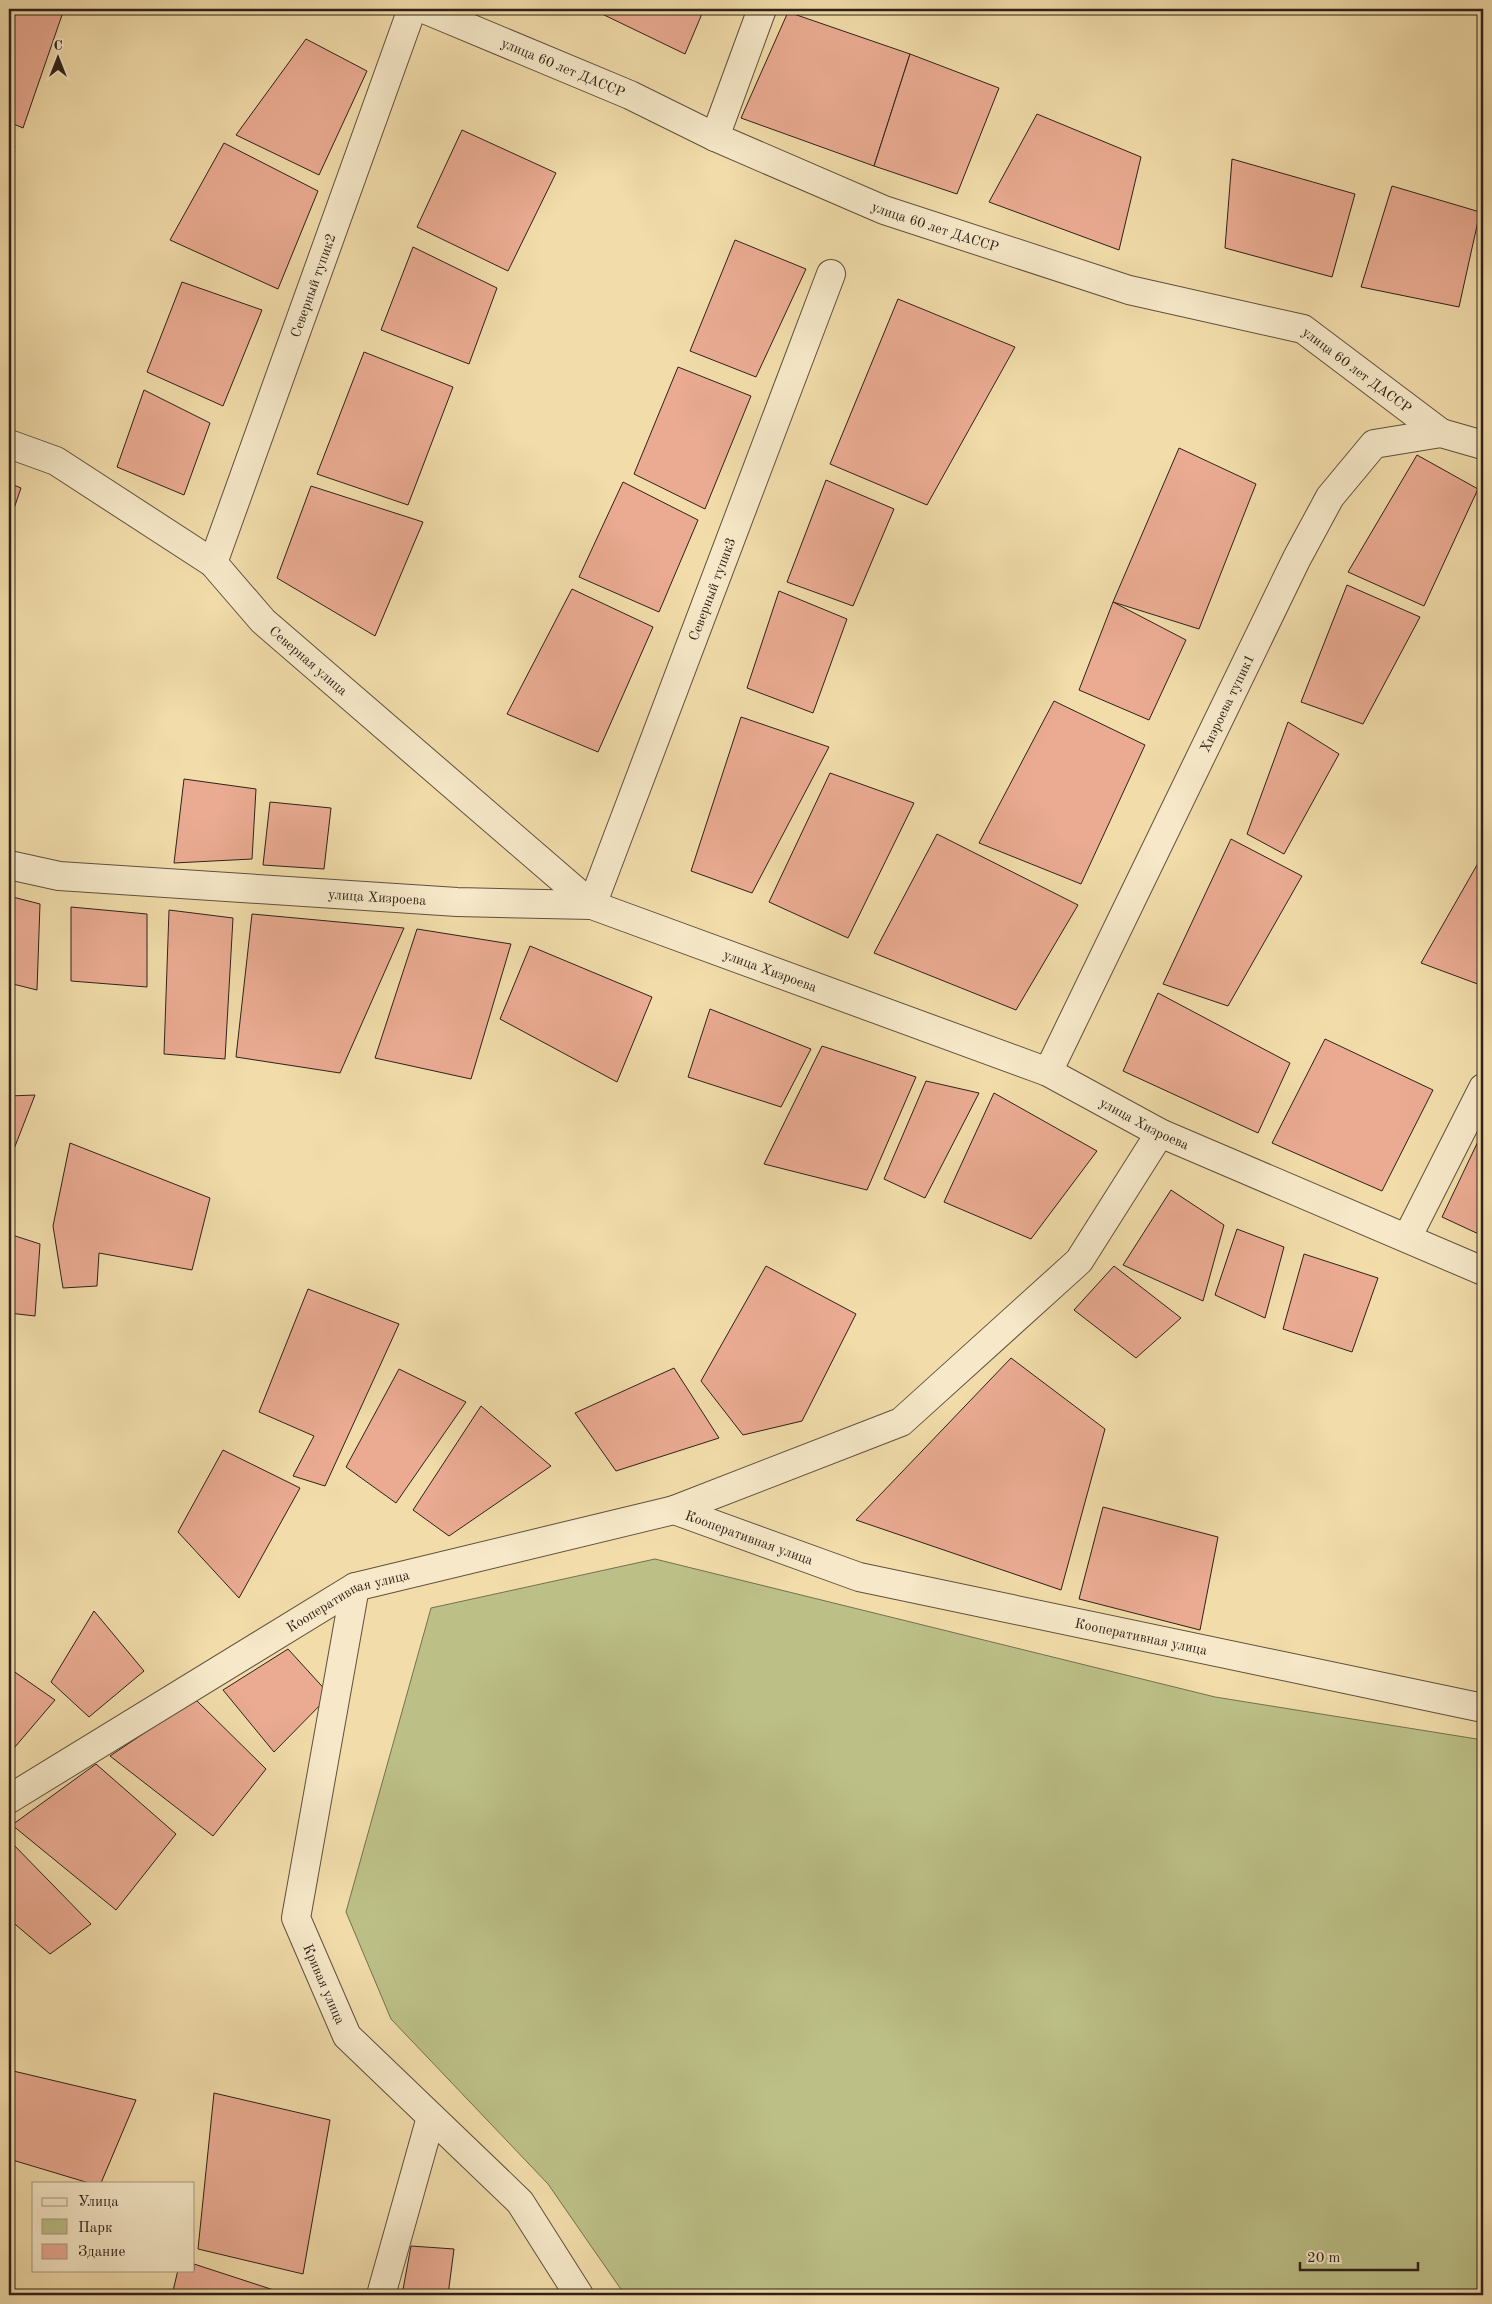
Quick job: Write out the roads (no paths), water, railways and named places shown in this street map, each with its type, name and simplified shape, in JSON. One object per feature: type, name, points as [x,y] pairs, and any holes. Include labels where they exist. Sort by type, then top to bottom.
[{"type":"street","name":"Северный тупик2","points":[[213,563],[412,9]]},
{"type":"street","name":"улица 60 лет ДАССР","points":[[424,9],[630,95],[715,137],[884,210],[1119,286],[1303,329],[1442,433]]},
{"type":"street","points":[[715,137],[762,9]]},
{"type":"street","name":"Северный тупик3","points":[[592,905],[830,274]]},
{"type":"street","name":"Хиэроева тупик1","points":[[1048,1072],[1297,558],[1330,497],[1374,444],[1442,433],[1483,445]]},
{"type":"street","name":"Северная улица","points":[[9,444],[56,461],[213,563],[263,621],[592,905]]},
{"type":"street","name":"улица Хизроева","points":[[9,866],[59,876],[457,902],[592,905],[1048,1072],[1160,1134],[1483,1271]]},
{"type":"street","points":[[1407,1238],[1483,1088]]},
{"type":"street","points":[[674,1510],[901,1422],[1079,1261],[1160,1134]]},
{"type":"street","name":"Кооперативная улица","points":[[9,1799],[355,1586],[674,1510],[859,1577],[1483,1708]]},
{"type":"street","name":"Кривая улица","points":[[355,1586],[296,1918],[347,2036],[520,2202],[579,2295]]},
{"type":"street","points":[[381,2295],[431,2117]]}]
